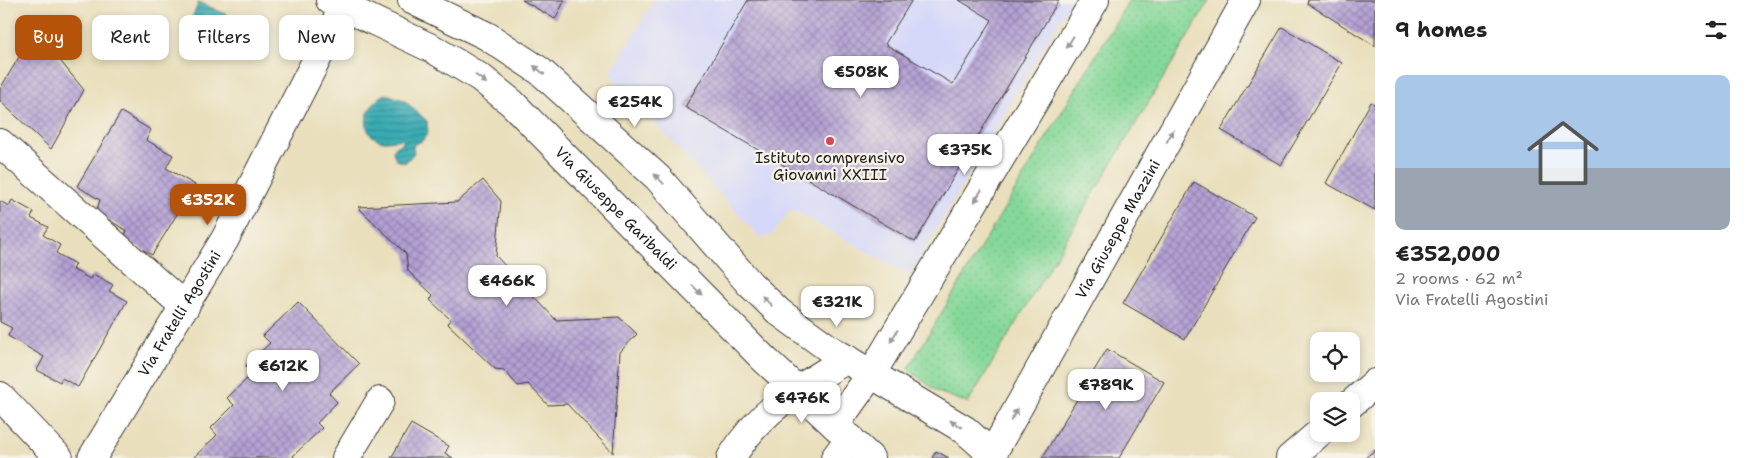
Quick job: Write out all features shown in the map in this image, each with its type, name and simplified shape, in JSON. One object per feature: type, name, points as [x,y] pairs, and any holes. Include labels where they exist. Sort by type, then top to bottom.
[{"type":"street","points":[[412,0],[446,14],[487,36],[540,71],[658,178],[750,284],[779,312],[805,332],[847,359],[965,430],[984,447],[990,458]]},
{"type":"street","points":[[840,440],[872,374],[1095,0]]},
{"type":"street","name":"Via Giuseppe Mazzini","points":[[990,458],[1246,0]]},
{"type":"street","name":"Via Fratelli Agostini","points":[[92,458],[185,308],[225,239],[337,3]]},
{"type":"street","name":"Via Giuseppe Garibaldi","points":[[337,3],[419,41],[453,60],[512,102],[796,391],[840,440],[870,458]]},
{"type":"street","points":[[0,144],[185,308]]},
{"type":"street","points":[[731,458],[756,423],[796,391],[847,359]]},
{"type":"street","points":[[1360,396],[1375,383]]},
{"type":"street","points":[[0,396],[59,458]]},
{"type":"street","points":[[346,458],[380,401]]},
{"type":"street","points":[[1290,458],[1310,441]]},
{"type":"shaded area","name":"Istituto comprensivo Giovanni XXIII","points":[[654,0],[1072,0],[909,275],[791,209],[773,234],[760,238],[610,74]]},
{"type":"green space","points":[[1129,0],[1210,0],[968,403],[938,392],[908,369]]},
{"type":"water","points":[[199,2],[228,15],[193,15]]},
{"type":"water","points":[[386,94],[404,100],[427,121],[428,133],[422,141],[413,145],[414,153],[405,163],[396,160],[393,152],[395,147],[404,142],[401,139],[384,141],[375,138],[369,133],[367,126],[369,111],[373,104]]},
{"type":"building","points":[[522,0],[565,0],[555,19]]},
{"type":"building","name":"Istituto comprensivo Giovanni XXIII","points":[[748,0],[912,0],[885,44],[953,84],[992,20],[959,0],[1059,0],[915,242],[685,107]]},
{"type":"building","points":[[1308,0],[1375,0],[1375,46],[1307,3]]},
{"type":"building","points":[[1282,27],[1342,63],[1281,165],[1221,130]]},
{"type":"building","points":[[17,60],[60,60],[84,90],[51,149],[0,101],[0,89]]},
{"type":"building","points":[[1371,102],[1375,105],[1375,210],[1326,183]]},
{"type":"building","points":[[121,112],[151,130],[146,140],[173,155],[166,168],[195,185],[152,255],[123,238],[127,231],[96,212],[100,200],[77,186]]},
{"type":"building","points":[[483,180],[501,201],[496,256],[556,320],[619,317],[637,334],[620,352],[613,453],[567,404],[548,405],[528,384],[518,386],[504,370],[495,369],[447,323],[451,320],[430,300],[433,295],[408,271],[406,254],[358,207],[457,202]]},
{"type":"building","points":[[1194,182],[1255,217],[1185,339],[1123,303]]},
{"type":"building","points":[[12,200],[34,212],[31,218],[48,227],[43,235],[60,245],[56,253],[75,264],[72,269],[90,279],[93,274],[113,285],[109,291],[127,301],[78,387],[62,378],[60,382],[37,370],[44,357],[8,336],[12,328],[0,322],[0,201],[9,206]]},
{"type":"building","points":[[298,302],[359,364],[329,393],[337,402],[317,423],[322,428],[293,456],[295,458],[193,458],[217,435],[211,428],[234,405],[227,398],[253,373],[246,366],[270,343],[263,336]]},
{"type":"building","points":[[1107,349],[1164,382],[1119,458],[1042,458]]},
{"type":"building","points":[[411,424],[449,446],[445,453],[453,458],[391,458]]},
{"type":"building","points":[[1375,450],[1375,458],[1365,458]]},
{"type":"building","points":[[936,451],[949,458],[932,458]]},
{"type":"place","name":"Istituto comprensivo Giovanni XXIII","points":[[830,141]]}]
